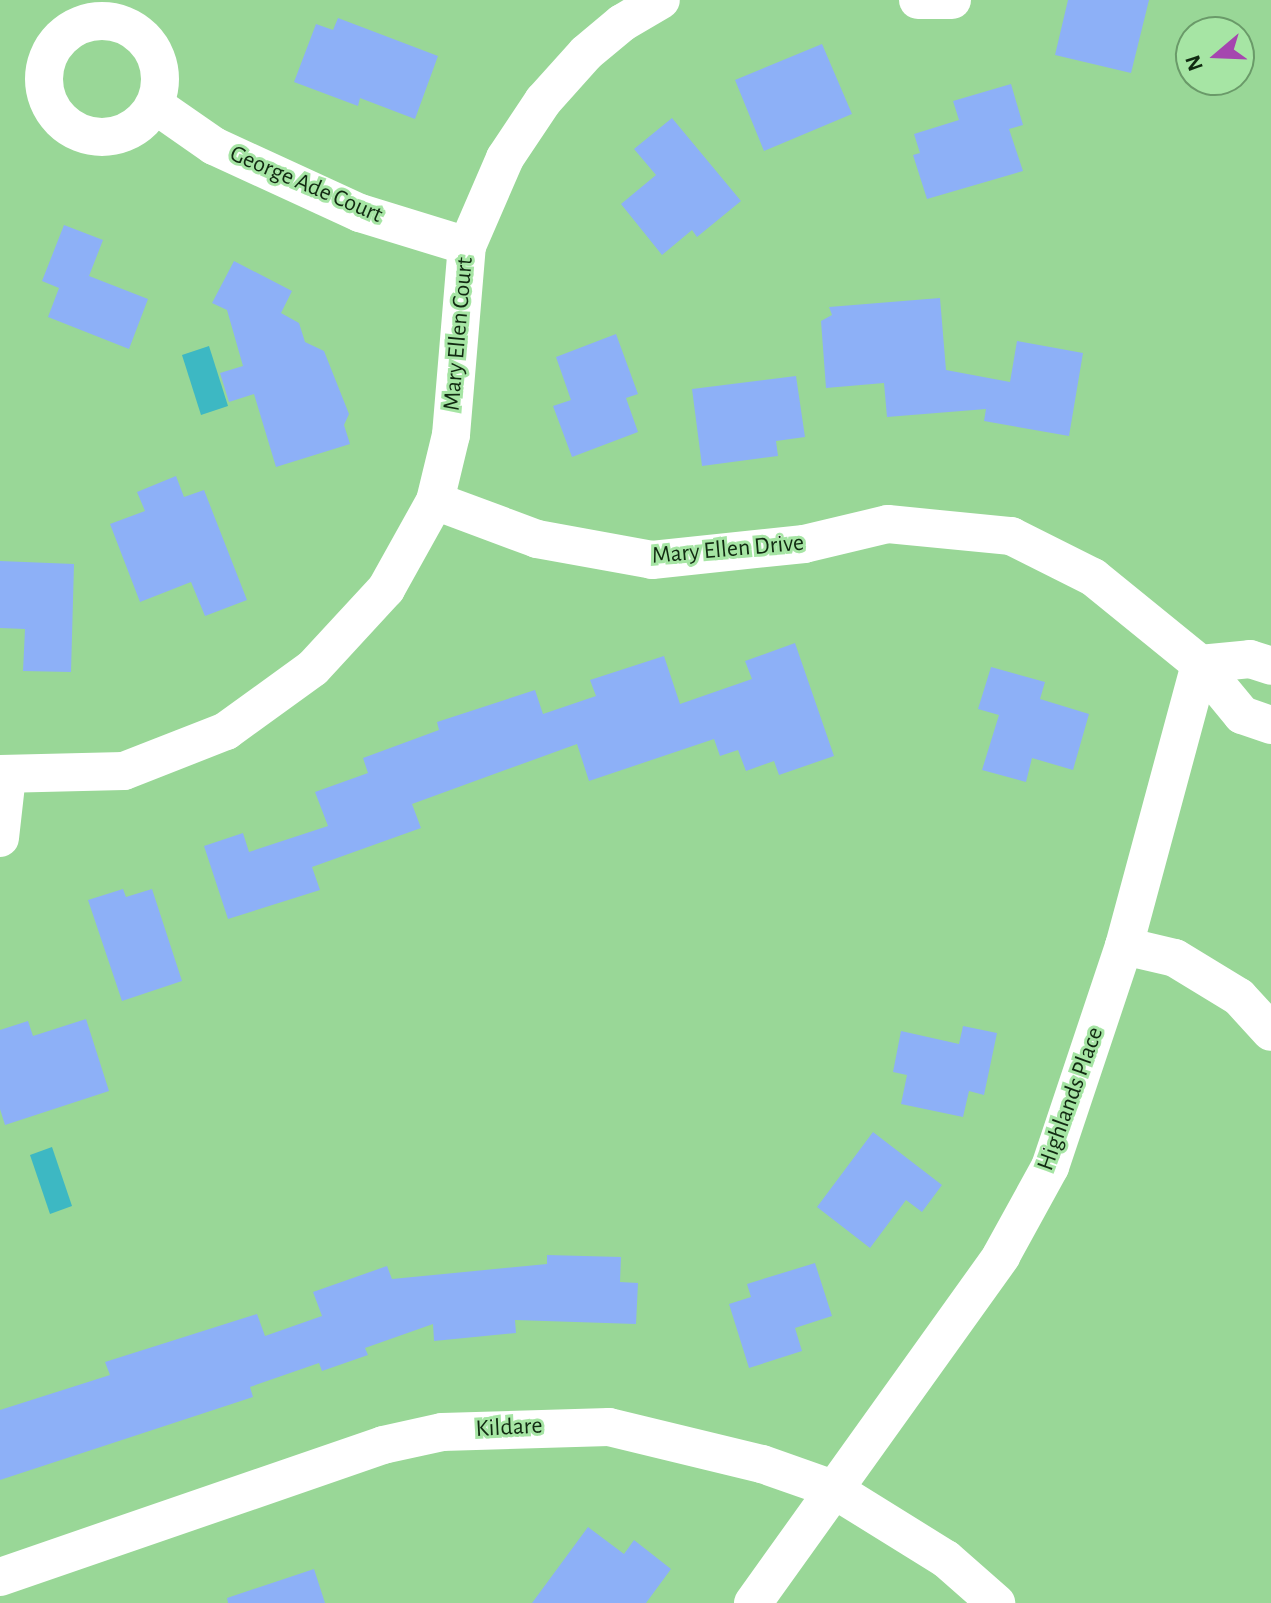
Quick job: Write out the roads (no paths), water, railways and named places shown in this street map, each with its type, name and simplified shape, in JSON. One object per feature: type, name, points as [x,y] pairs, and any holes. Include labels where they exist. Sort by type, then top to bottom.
[{"type":"street","name":"Mary Ellen Court","points":[[435,501],[451,435],[467,246],[505,158],[543,101],[586,53],[661,0]]},
{"type":"street","points":[[918,0],[952,0]]},
{"type":"street","name":"George Ade Court","points":[[155,105],[214,146],[332,200],[467,246]]},
{"type":"street","points":[[0,838],[3,775],[124,771],[226,731],[313,668],[386,589],[435,501]]},
{"type":"street","name":"Mary Ellen Drive","points":[[435,501],[537,539],[652,560],[804,544],[888,524],[1011,536],[1093,577],[1200,664],[1242,715],[1271,725]]},
{"type":"street","points":[[1200,664],[1250,659],[1271,666]]},
{"type":"street","name":"Highlands Place","points":[[753,1603],[1001,1256],[1050,1167],[1124,946],[1200,664]]},
{"type":"street","points":[[1124,946],[1175,958],[1239,997],[1271,1032]]},
{"type":"street","name":"Kildare","points":[[0,1577],[383,1445],[442,1432],[609,1427],[762,1464],[833,1489],[946,1559],[996,1603]]},
{"type":"water","points":[[209,346],[228,406],[201,415],[182,355]]},
{"type":"water","points":[[52,1147],[72,1206],[50,1214],[30,1155]]}]
